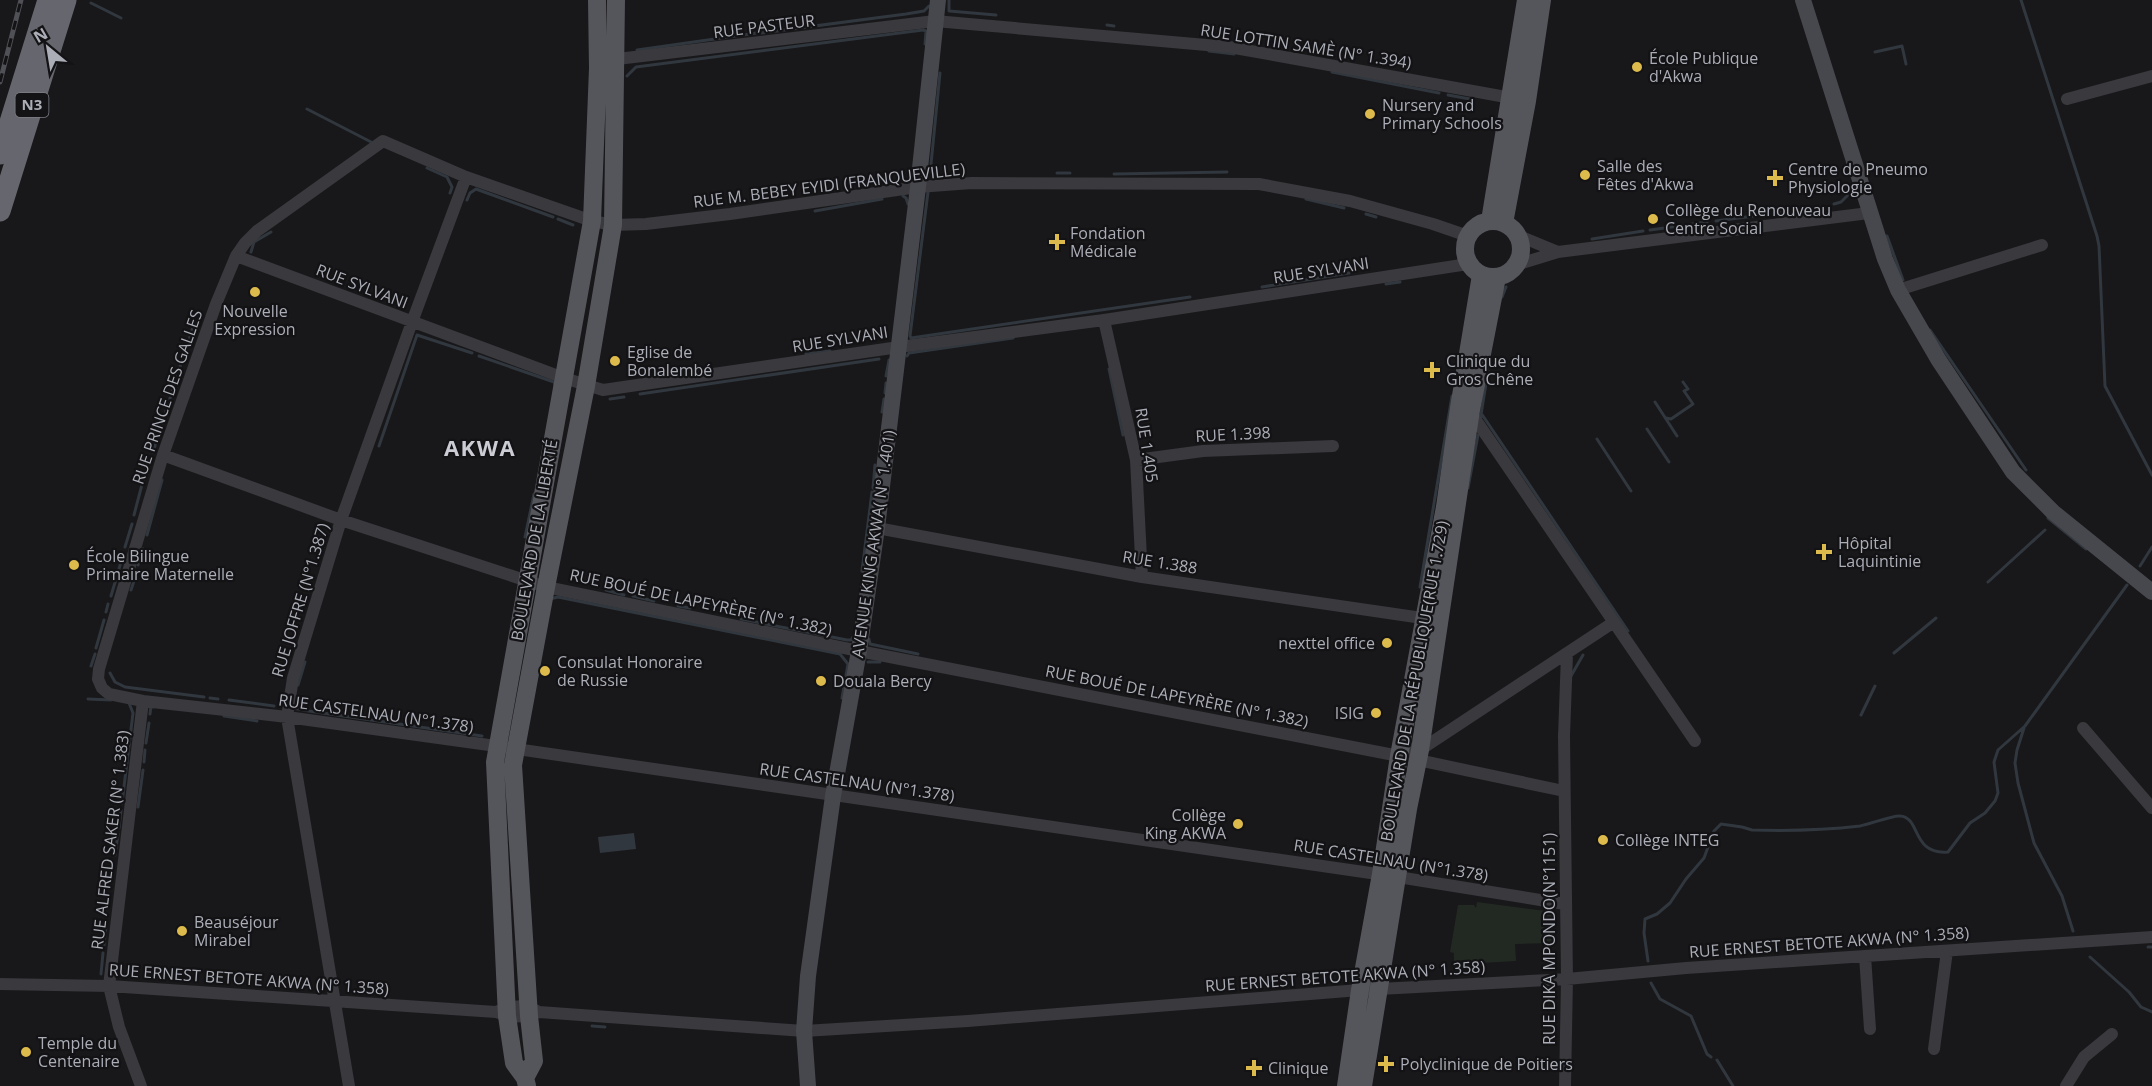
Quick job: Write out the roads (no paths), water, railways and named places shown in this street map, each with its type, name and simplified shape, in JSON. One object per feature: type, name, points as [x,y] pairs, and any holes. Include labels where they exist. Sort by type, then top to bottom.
[{"type":"highway","name":"N3","points":[[0,154],[48,0]]},
{"type":"highway","name":"N3","points":[[0,211],[66,0]]},
{"type":"main road","name":"BOULEVARD DE LA LIBERTÉ","points":[[526,1082],[534,1061],[532,1011],[513,765],[586,386],[613,225],[606,60],[597,0]]},
{"type":"main road","name":"BOULEVARD DE LA LIBERTÉ","points":[[526,1082],[514,1063],[503,1012],[496,746],[592,221],[606,60],[616,0]]},
{"type":"main road","points":[[1518,99],[1526,0]]},
{"type":"main road","points":[[1497,222],[1518,99],[1542,0]]},
{"type":"main road","points":[[1497,222],[1515,231],[1519,236],[1522,250],[1516,265],[1507,274],[1482,272],[1464,250],[1468,236],[1477,226],[1497,222]]},
{"type":"main road","name":"BOULEVARD DE LA RÉPUBLIQUE(RUE 1.729)","points":[[1346,1086],[1360,990],[1419,755],[1445,507],[1465,409],[1482,272]]},
{"type":"main road","name":"BOULEVARD DE LA RÉPUBLIQUE(RUE 1.729)","points":[[1363,1086],[1379,989],[1400,752],[1432,619]]},
{"type":"street","name":"AVENUE KING AKWA( N° 1.401)","points":[[808,1086],[804,1031],[808,976],[833,796],[859,651],[877,528],[938,0]]},
{"type":"street","points":[[1803,0],[1885,259],[1898,290],[1938,359],[2013,472],[2053,512],[2152,592]]},
{"type":"street","name":"RUE PASTEUR","points":[[606,60],[935,21]]},
{"type":"street","name":"RUE LOTTIN SAMÈ (N° 1.394)","points":[[935,21],[1229,47],[1518,99]]},
{"type":"street","points":[[2067,99],[2152,76]]},
{"type":"street","name":"RUE M. BEBEY EYIDI (FRANQUEVILLE)","points":[[383,141],[466,177],[592,221],[613,225],[720,216],[918,187],[989,183],[1259,184],[1350,201],[1468,236]]},
{"type":"street","name":"RUE PRINCE DES GALLES","points":[[143,701],[109,694],[98,680],[99,669],[163,455],[216,304],[236,256],[257,231],[383,141]]},
{"type":"street","name":"RUE JOFFRE (N°1.387)","points":[[349,1086],[287,717],[293,678],[341,520],[466,177]]},
{"type":"street","points":[[1516,265],[1558,252],[1869,213]]},
{"type":"street","points":[[1519,236],[1558,252]]},
{"type":"street","points":[[1898,290],[2042,245]]},
{"type":"street","name":"RUE SYLVANI","points":[[236,256],[564,378],[603,390],[899,347],[1482,272]]},
{"type":"street","name":"RUE 1.405","points":[[1104,320],[1136,460],[1142,577]]},
{"type":"street","points":[[1465,409],[1695,741]]},
{"type":"street","name":"RUE 1.398","points":[[1136,460],[1203,451],[1333,447]]},
{"type":"street","name":"RUE BOUÉ DE LAPEYRÈRE (N° 1.382)","points":[[163,455],[341,520],[546,587],[859,651],[1419,755]]},
{"type":"street","name":"RUE 1.388","points":[[877,528],[1142,577],[1432,619]]},
{"type":"street","points":[[1419,755],[1614,622]]},
{"type":"street","name":"RUE DIKA MPONDO(N°1151)","points":[[1565,1086],[1567,979],[1564,693],[1567,654]]},
{"type":"street","name":"RUE CASTELNAU (N°1.378)","points":[[143,701],[287,717],[496,746],[1390,876],[1565,904]]},
{"type":"street","name":"RUE ALFRED SAKER (N° 1.383)","points":[[141,1086],[119,1026],[109,986],[143,701]]},
{"type":"street","points":[[2083,728],[2152,808]]},
{"type":"street","points":[[1419,755],[1564,791]]},
{"type":"street","name":"RUE ERNEST BETOTE AKWA (N° 1.358)","points":[[0,984],[109,986],[503,1012],[532,1011],[804,1031],[968,1021],[1360,990],[1567,979],[1686,968],[2152,937]]},
{"type":"street","points":[[1934,1049],[1947,951]]},
{"type":"street","points":[[1865,956],[1870,1029]]},
{"type":"street","points":[[2066,1086],[2084,1057],[2112,1034]]},
{"type":"waterway","points":[[949,0],[949,11],[996,15]]},
{"type":"waterway","points":[[2021,0],[2097,236],[2105,386],[2152,475]]},
{"type":"waterway","points":[[91,3],[121,18]]},
{"type":"waterway","points":[[761,33],[906,14],[924,11],[929,6]]},
{"type":"waterway","points":[[1107,25],[1114,26]]},
{"type":"waterway","points":[[627,76],[636,67],[923,30],[926,31],[925,44]]},
{"type":"waterway","points":[[637,50],[757,33]]},
{"type":"waterway","points":[[1875,52],[1902,46],[1906,64]]},
{"type":"waterway","points":[[1209,51],[1234,54]]},
{"type":"waterway","points":[[1332,72],[1439,93]]},
{"type":"waterway","points":[[931,164],[940,73]]},
{"type":"waterway","points":[[1448,95],[1470,99]]},
{"type":"waterway","points":[[307,109],[373,143]]},
{"type":"waterway","points":[[427,168],[447,177],[452,187],[450,193]]},
{"type":"waterway","points":[[1114,174],[1227,172]]},
{"type":"waterway","points":[[1057,173],[1070,173]]},
{"type":"waterway","points":[[1834,204],[1841,202],[1855,188],[1854,185]]},
{"type":"waterway","points":[[467,200],[470,193],[476,189],[553,217]]},
{"type":"waterway","points":[[928,192],[911,338],[1190,297]]},
{"type":"waterway","points":[[903,196],[908,204]]},
{"type":"waterway","points":[[815,211],[882,199]]},
{"type":"waterway","points":[[1306,199],[1344,208]]},
{"type":"waterway","points":[[1716,221],[1821,207]]},
{"type":"waterway","points":[[1366,214],[1376,217]]},
{"type":"waterway","points":[[558,219],[573,225]]},
{"type":"waterway","points":[[1650,230],[1707,222]]},
{"type":"waterway","points":[[1592,239],[1643,231]]},
{"type":"waterway","points":[[251,252],[254,242],[271,232]]},
{"type":"waterway","points":[[1887,236],[1903,280]]},
{"type":"waterway","points":[[1262,287],[1349,273]]},
{"type":"waterway","points":[[1386,284],[1400,282]]},
{"type":"waterway","points":[[1502,297],[1506,287]]},
{"type":"waterway","points":[[187,347],[195,320]]},
{"type":"waterway","points":[[1930,330],[2026,470]]},
{"type":"waterway","points":[[379,446],[417,335],[472,353]]},
{"type":"waterway","points":[[907,356],[909,353],[1013,338]]},
{"type":"waterway","points":[[806,354],[830,351]]},
{"type":"waterway","points":[[153,452],[184,354]]},
{"type":"waterway","points":[[479,356],[554,382],[555,385]]},
{"type":"waterway","points":[[640,394],[879,359]]},
{"type":"waterway","points":[[886,376],[889,360]]},
{"type":"waterway","points":[[1109,369],[1123,435]]},
{"type":"waterway","points":[[1480,421],[1488,371]]},
{"type":"waterway","points":[[1666,418],[1671,419],[1693,404],[1684,391],[1688,389],[1683,382]]},
{"type":"waterway","points":[[885,393],[886,383]]},
{"type":"waterway","points":[[1420,587],[1452,396]]},
{"type":"waterway","points":[[610,399],[624,397]]},
{"type":"waterway","points":[[882,412],[884,399]]},
{"type":"waterway","points":[[1655,402],[1677,436]]},
{"type":"waterway","points":[[1481,413],[1628,631]]},
{"type":"waterway","points":[[1647,429],[1669,462]]},
{"type":"waterway","points":[[1468,488],[1478,435]]},
{"type":"waterway","points":[[1597,439],[1631,491]]},
{"type":"waterway","points":[[873,488],[875,465]]},
{"type":"waterway","points":[[134,515],[145,473]]},
{"type":"waterway","points":[[147,535],[162,480]]},
{"type":"waterway","points":[[862,571],[872,492]]},
{"type":"waterway","points":[[525,537],[534,494]]},
{"type":"waterway","points":[[2048,518],[2086,549]]},
{"type":"waterway","points":[[125,547],[132,524]]},
{"type":"waterway","points":[[1988,582],[2045,530]]},
{"type":"waterway","points":[[2140,566],[2152,547]]},
{"type":"waterway","points":[[138,565],[143,549]]},
{"type":"waterway","points":[[111,596],[121,562]]},
{"type":"waterway","points":[[131,590],[135,578]]},
{"type":"waterway","points":[[1648,961],[1644,933],[1645,919],[1657,914],[1670,903],[1704,858],[1714,831],[1721,824],[1752,830],[1820,829],[1860,826],[1900,816],[1911,822],[1928,848],[1948,852],[1970,823],[1985,813],[1995,801],[1998,793],[1994,762],[1998,750],[2025,726],[2127,585]]},
{"type":"waterway","points":[[606,590],[624,595]]},
{"type":"waterway","points":[[633,596],[654,601]]},
{"type":"waterway","points":[[550,599],[558,597],[840,654],[848,664],[842,698]]},
{"type":"waterway","points":[[106,612],[108,604]]},
{"type":"waterway","points":[[678,606],[690,608]]},
{"type":"waterway","points":[[1894,653],[1936,618]]},
{"type":"waterway","points":[[741,619],[847,640],[853,637]]},
{"type":"waterway","points":[[96,648],[104,620]]},
{"type":"waterway","points":[[869,639],[870,644],[918,654]]},
{"type":"waterway","points":[[91,666],[95,654]]},
{"type":"waterway","points":[[1571,676],[1583,655]]},
{"type":"waterway","points":[[298,685],[305,662]]},
{"type":"waterway","points":[[868,662],[880,662]]},
{"type":"waterway","points":[[110,673],[115,682],[125,687],[204,697]]},
{"type":"waterway","points":[[1861,715],[1875,686]]},
{"type":"waterway","points":[[210,698],[218,699]]},
{"type":"waterway","points":[[88,699],[111,700]]},
{"type":"waterway","points":[[229,700],[274,706]]},
{"type":"waterway","points":[[122,803],[133,713],[129,703]]},
{"type":"waterway","points":[[150,714],[151,706],[153,707]]},
{"type":"waterway","points":[[294,706],[293,708],[309,711],[482,736]]},
{"type":"waterway","points":[[224,716],[257,721]]},
{"type":"waterway","points":[[146,743],[149,723]]},
{"type":"waterway","points":[[2024,728],[2015,763],[2018,783],[2034,843],[2062,896],[2073,931]]},
{"type":"waterway","points":[[144,762],[145,750]]},
{"type":"waterway","points":[[138,807],[143,770]]},
{"type":"waterway","points":[[119,828],[121,810]]},
{"type":"waterway","points":[[115,855],[118,834]]},
{"type":"waterway","points":[[104,945],[106,926]]},
{"type":"waterway","points":[[101,974],[103,953]]},
{"type":"waterway","points":[[2090,957],[2129,992],[2141,1007],[2152,1012]]},
{"type":"waterway","points":[[1651,983],[1660,999],[1691,1016],[1707,1054],[1711,1057]]},
{"type":"waterway","points":[[592,1026],[605,1027]]},
{"type":"waterway","points":[[1717,1060],[1733,1086]]},
{"type":"railway","points":[[0,82],[21,0]]},
{"type":"place","name":"École Publique d'Akwa","points":[[1637,67]]},
{"type":"place","name":"Nursery and Primary Schools","points":[[1370,114]]},
{"type":"place","name":"Salle des Fêtes d'Akwa","points":[[1585,175]]},
{"type":"place","name":"Centre de Pneumo Physiologie","points":[[1775,178]]},
{"type":"place","name":"Collège du Renouveau Centre Social","points":[[1653,219]]},
{"type":"place","name":"Fondation Médicale","points":[[1057,242]]},
{"type":"place","name":"Nouvelle Expression","points":[[255,292]]},
{"type":"place","name":"Eglise de Bonalembé","points":[[615,361]]},
{"type":"place","name":"Clinique du Gros Chêne","points":[[1432,370]]},
{"type":"place","name":"Hôpital Laquintinie","points":[[1824,552]]},
{"type":"place","name":"École Bilingue Primaire Maternelle","points":[[74,565]]},
{"type":"place","name":"nexttel office","points":[[1387,643]]},
{"type":"place","name":"Consulat Honoraire de Russie","points":[[545,671]]},
{"type":"place","name":"Douala Bercy","points":[[821,681]]},
{"type":"place","name":"ISIG","points":[[1376,713]]},
{"type":"place","name":"Collège King AKWA","points":[[1238,824]]},
{"type":"place","name":"Collège INTEG","points":[[1603,840]]},
{"type":"place","name":"Beauséjour Mirabel","points":[[182,931]]},
{"type":"place","name":"Temple du Centenaire","points":[[26,1052]]},
{"type":"place","name":"Polyclinique de Poitiers","points":[[1386,1064]]},
{"type":"place","name":"Clinique","points":[[1254,1068]]},
{"type":"district","name":"AKWA","points":[[480,448]]}]
